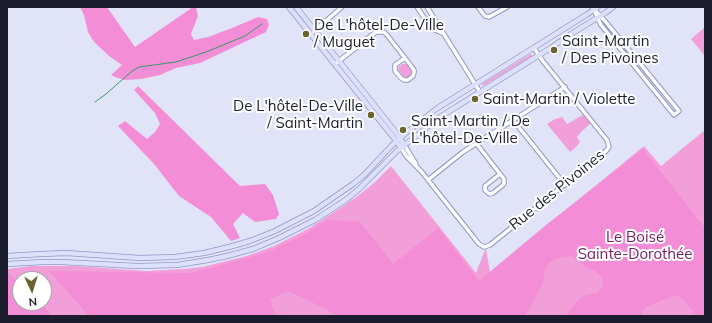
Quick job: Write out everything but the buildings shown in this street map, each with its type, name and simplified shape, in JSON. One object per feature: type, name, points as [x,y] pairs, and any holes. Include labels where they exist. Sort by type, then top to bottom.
[{"type":"main road","points":[[289,7],[313,33],[403,147]]},
{"type":"main road","points":[[296,7],[313,33]]},
{"type":"main road","points":[[7,264],[78,262],[137,266],[167,265],[204,261],[239,253],[285,236],[330,211],[356,191],[403,147],[435,121],[613,7]]},
{"type":"main road","points":[[7,256],[66,253],[128,257],[182,256],[209,252],[239,244],[275,231],[303,218],[324,205],[359,179],[398,140],[436,109],[586,16],[595,8]]},
{"type":"street","points":[[313,33],[342,7]]},
{"type":"street","points":[[417,7],[430,25],[435,30],[443,33]]},
{"type":"street","points":[[427,7],[480,92]]},
{"type":"street","points":[[478,7],[485,16],[489,17],[507,7]]},
{"type":"street","points":[[595,8],[601,25],[674,115],[679,111],[599,17]]},
{"type":"street","points":[[337,63],[376,32],[384,32],[387,35],[405,58],[414,70],[413,76],[408,80],[401,78],[395,71],[395,65],[405,58]]},
{"type":"street","name":"Rue des Pivoines","points":[[403,147],[479,244],[484,247],[490,245],[606,151],[609,146],[607,140],[534,48]]},
{"type":"street","points":[[428,180],[476,143],[565,87]]},
{"type":"street","points":[[513,120],[565,185]]},
{"type":"street","points":[[476,143],[500,174],[504,180],[504,184],[493,193],[488,193],[485,190],[485,186],[500,174]]},
{"type":"green space","points":[[80,7],[107,7],[135,47],[193,7],[196,7],[198,16],[191,34],[194,40],[208,37],[258,17],[267,19],[269,25],[266,32],[200,63],[176,68],[160,75],[141,79],[125,80],[111,75],[122,65],[109,56],[94,42],[88,32],[84,15]]},
{"type":"green space","points":[[705,27],[705,56],[691,39]]},
{"type":"green space","points":[[531,54],[532,56],[483,86],[482,84]]},
{"type":"green space","points":[[402,64],[406,64],[411,70],[411,74],[408,77],[404,77],[399,71],[398,68]]},
{"type":"green space","points":[[138,86],[240,186],[265,184],[273,195],[279,214],[276,219],[255,222],[243,213],[233,224],[240,238],[231,241],[211,217],[179,196],[154,164],[118,126],[125,121],[147,139],[155,132],[160,124],[155,113],[134,90]]},
{"type":"green space","points":[[583,115],[591,123],[577,137],[580,142],[570,152],[547,124],[562,117],[567,124]]},
{"type":"green space","name":"Le Boisé Sainte-Dorothée","points":[[705,130],[705,316],[7,316],[7,269],[32,266],[75,266],[147,271],[202,267],[247,256],[274,246],[308,229],[355,198],[374,183],[391,166],[476,273],[486,249],[490,272],[644,146],[661,166]]},
{"type":"green space","name":"Le Boisé Sainte-Dorothée","points":[[643,149],[705,228],[705,316],[697,316],[684,300],[678,296],[672,296],[646,307],[641,316],[565,316],[581,297],[597,293],[603,286],[603,278],[595,271],[586,268],[572,256],[553,260],[549,263],[546,267],[542,285],[525,316],[337,316],[324,308],[288,291],[270,299],[276,316],[89,316],[52,274],[52,271],[191,273],[265,253],[300,237],[328,220],[360,222],[393,264],[438,228],[479,281],[546,225]]},
{"type":"green space","points":[[7,272],[12,277],[12,311],[48,311],[53,316],[7,316]]},
{"type":"waterway","points":[[95,102],[139,67],[176,62],[206,52],[245,36],[262,24]]},
{"type":"place","name":"De L'hôtel-De-Ville / Muguet","points":[[306,34]]},
{"type":"place","name":"Saint-Martin / Des Pivoines","points":[[554,50]]},
{"type":"place","name":"Saint-Martin / Violette","points":[[475,99]]},
{"type":"place","name":"De L'hôtel-De-Ville / Saint-Martin","points":[[371,115]]},
{"type":"place","name":"Saint-Martin / De L'hôtel-De-Ville","points":[[403,130]]}]
